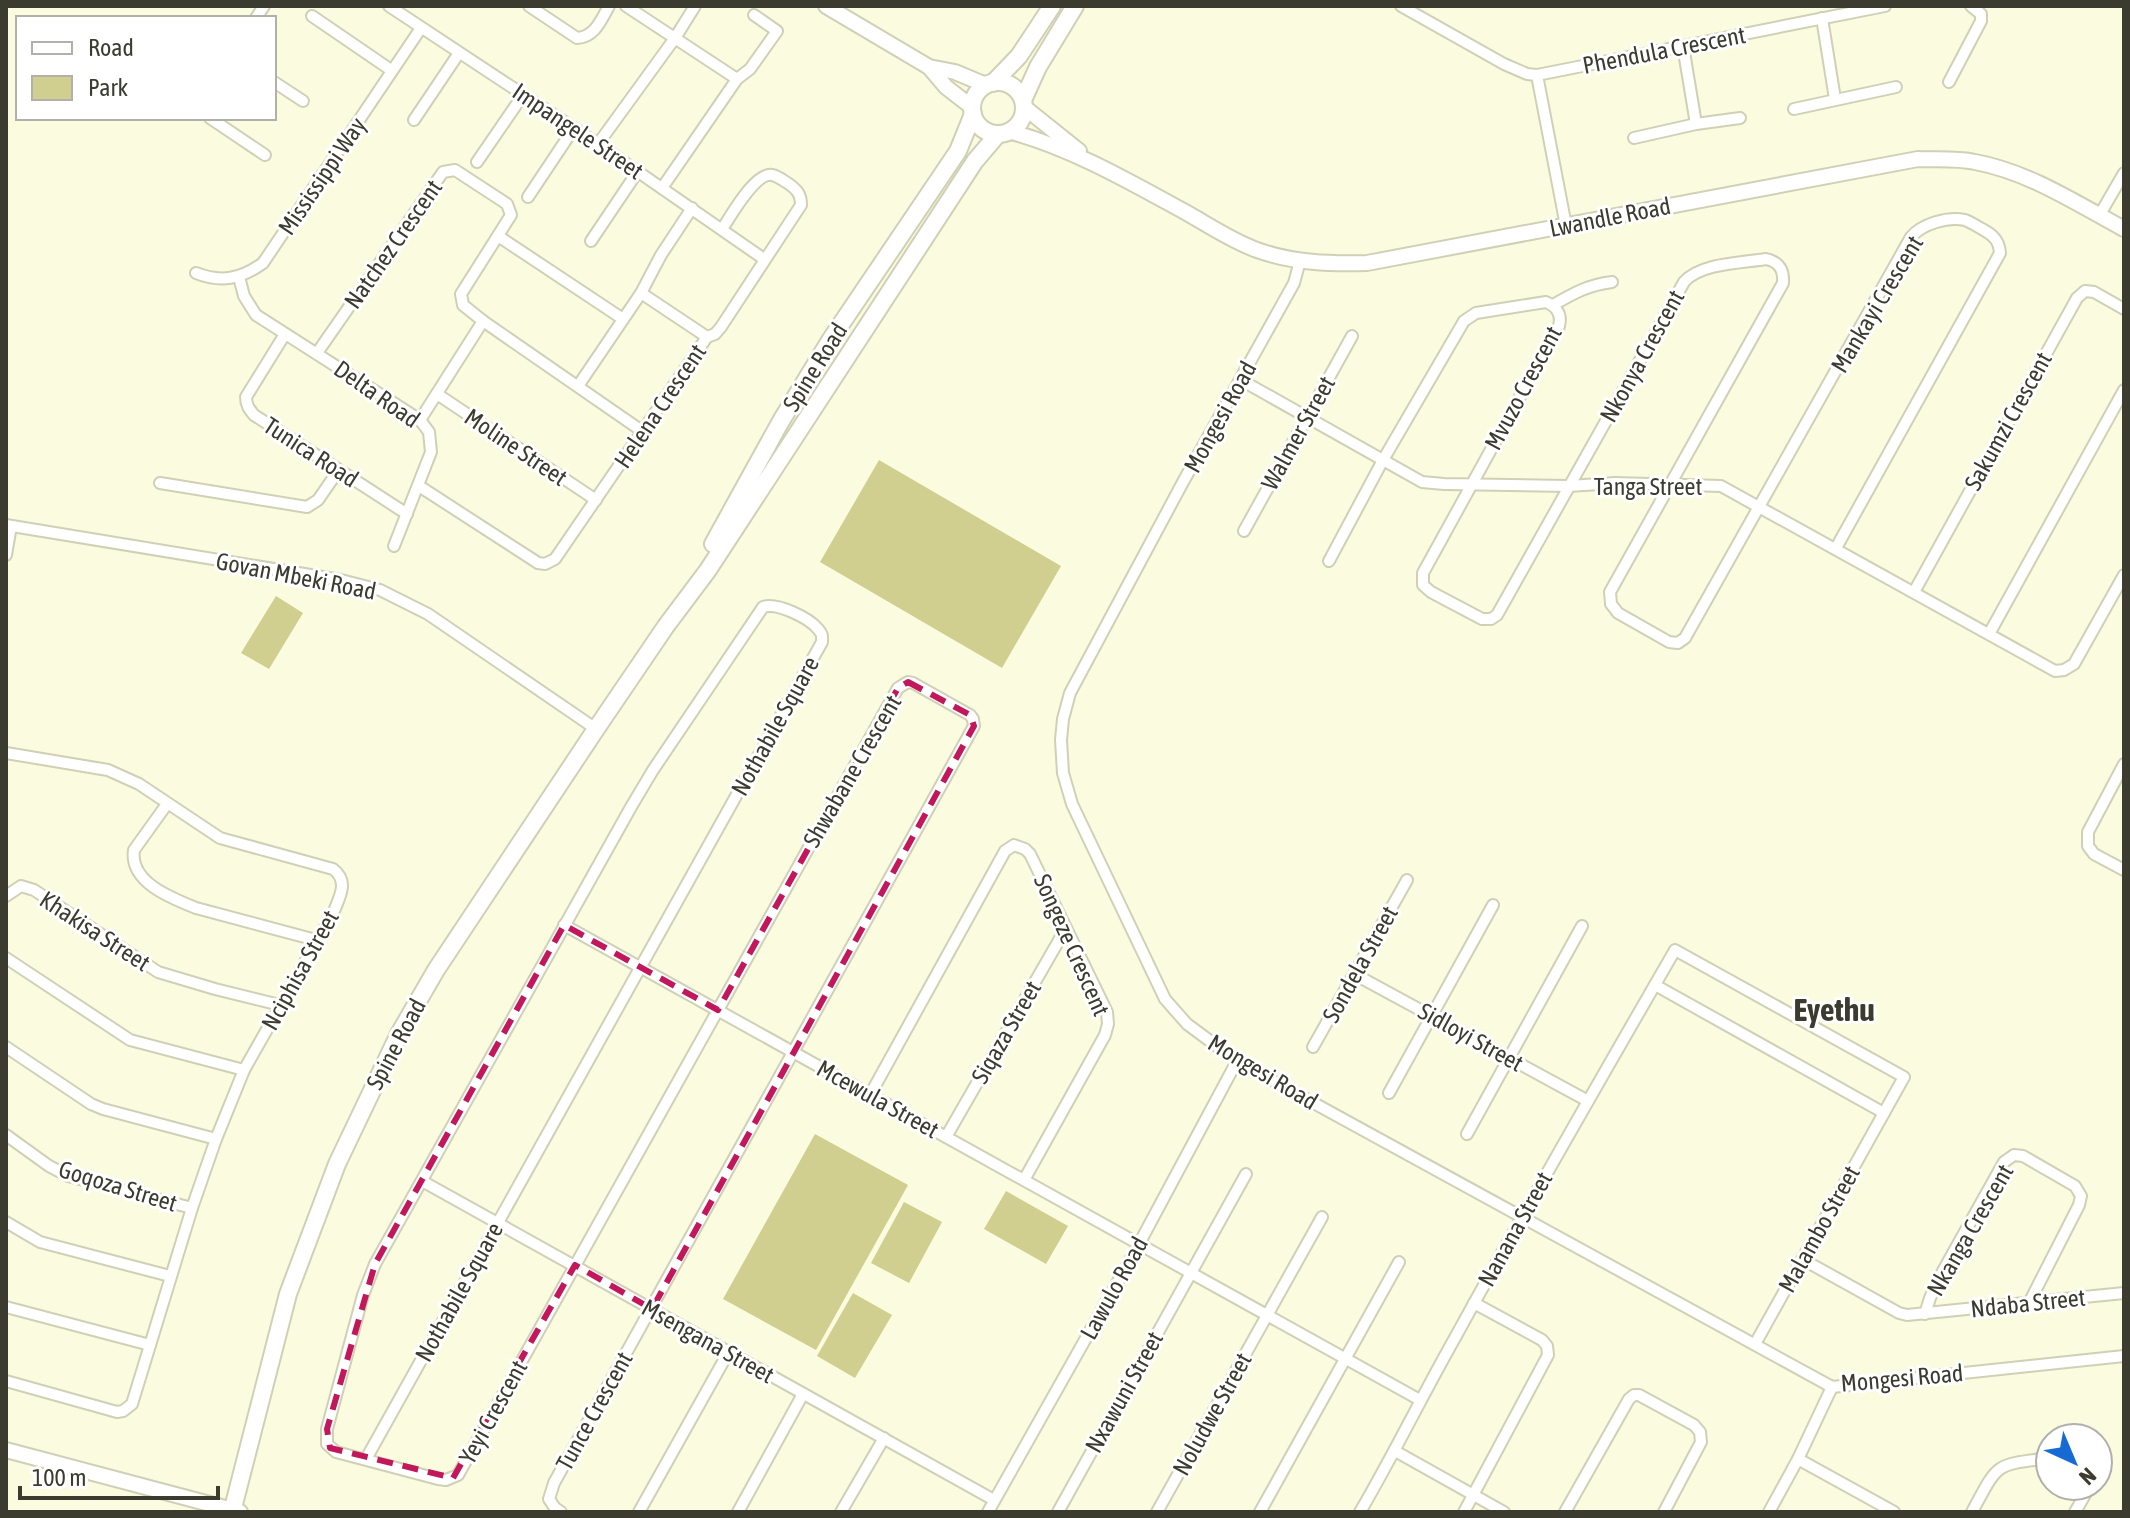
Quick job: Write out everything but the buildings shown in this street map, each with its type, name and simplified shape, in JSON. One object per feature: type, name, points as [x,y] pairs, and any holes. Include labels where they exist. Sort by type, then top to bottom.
[{"type":"main road","name":"Spine Road","points":[[666,626],[781,421],[831,339],[958,151],[976,95],[1019,56],[1052,6]]},
{"type":"main road","name":"Spine Road","points":[[235,1511],[288,1294],[332,1175],[399,1034],[436,970],[596,729],[719,552],[975,161],[1003,132],[1020,122],[1023,104],[1038,67],[1075,6]]},
{"type":"main road","points":[[990,84],[1000,82],[1011,86],[1019,93],[1023,104]]},
{"type":"main road","points":[[973,111],[983,128],[1003,132]]},
{"type":"street","name":"Impangele Street","points":[[389,6],[598,144],[764,259]]},
{"type":"street","points":[[529,6],[577,38],[585,38],[593,33],[609,6]]},
{"type":"street","points":[[626,6],[737,79]]},
{"type":"street","points":[[598,144],[695,6]]},
{"type":"street","points":[[826,6],[929,67],[973,111]]},
{"type":"street","points":[[1401,6],[1504,64],[1537,75],[1566,226]]},
{"type":"street","name":"Phendula Crescent","points":[[1537,75],[1885,6]]},
{"type":"street","points":[[1949,82],[1981,21],[1981,14],[1971,6]]},
{"type":"street","points":[[662,188],[737,79],[750,69],[777,31],[754,15]]},
{"type":"street","points":[[312,16],[391,70]]},
{"type":"street","points":[[1822,18],[1835,99]]},
{"type":"street","name":"Mississippi Way","points":[[239,277],[263,263],[421,28]]},
{"type":"street","points":[[1683,46],[1696,124]]},
{"type":"street","points":[[414,120],[459,53]]},
{"type":"street","points":[[929,67],[990,84]]},
{"type":"street","points":[[276,83],[303,101]]},
{"type":"street","points":[[1794,109],[1896,87]]},
{"type":"street","points":[[477,162],[523,95]]},
{"type":"street","name":"Lwandle Road","points":[[1023,104],[1102,168]]},
{"type":"street","points":[[1634,138],[1740,118]]},
{"type":"street","points":[[213,120],[265,155]]},
{"type":"street","points":[[528,197],[574,128]]},
{"type":"street","name":"Lwandle Road","points":[[1003,132],[1043,141],[1102,168],[1242,243],[1273,255],[1334,264],[1367,263],[1918,159],[1972,161],[2010,170],[2031,178],[2124,229]]},
{"type":"street","name":"Natchez Crescent","points":[[317,353],[443,172],[455,170],[507,204],[511,215],[461,294],[463,305],[483,321]]},
{"type":"street","points":[[591,241],[638,171]]},
{"type":"street","points":[[2099,216],[2124,173]]},
{"type":"street","points":[[707,337],[721,327],[801,205],[800,196],[796,189],[775,175],[765,175],[755,182],[722,229]]},
{"type":"street","points":[[578,386],[641,293],[661,255],[692,208]]},
{"type":"street","name":"Mankayi Crescent","points":[[1671,486],[1610,592],[1611,604],[1618,613],[1669,642],[1678,643],[1685,638],[1761,507],[1911,237],[1926,225],[1955,219],[1969,221],[1994,236],[2000,253],[1836,548]]},
{"type":"street","points":[[498,236],[623,319]]},
{"type":"street","name":"Nkonya Crescent","points":[[1569,486],[1689,276],[1701,270],[1766,259],[1772,261],[1784,273],[1783,283],[1671,486]]},
{"type":"street","name":"Mongesi Road","points":[[1300,261],[1294,283],[1070,693],[1063,719],[1063,773],[1072,804],[1160,991],[1172,1009],[1237,1061],[1832,1387],[2124,1356]]},
{"type":"street","points":[[196,273],[210,279],[239,277]]},
{"type":"street","name":"Delta Road","points":[[239,277],[244,296],[256,315],[420,420],[429,432],[431,452],[394,546]]},
{"type":"street","points":[[1553,305],[1582,288],[1612,282]]},
{"type":"street","name":"Sakumzi Crescent","points":[[1914,592],[2077,298],[2085,291],[2094,292],[2124,309]]},
{"type":"street","name":"Helena Crescent","points":[[419,486],[538,563],[545,564],[555,559],[707,337],[641,293]]},
{"type":"street","name":"Mvuzo Crescent","points":[[1329,561],[1383,460],[1464,321],[1476,313],[1541,302],[1553,305],[1560,314],[1559,326],[1425,569],[1423,585],[1482,619],[1491,619],[1501,609],[1569,486]]},
{"type":"street","points":[[420,420],[483,321],[642,431]]},
{"type":"street","name":"Tunica Road","points":[[285,334],[246,397],[246,404],[254,415],[407,514]]},
{"type":"street","name":"Walmer Street","points":[[1244,531],[1352,336]]},
{"type":"street","name":"Tanga Street","points":[[1241,380],[1422,482],[1721,486],[2055,671],[2074,664],[2119,595],[2124,575]]},
{"type":"street","points":[[1989,634],[2124,390]]},
{"type":"street","name":"Moline Street","points":[[437,394],[596,500]]},
{"type":"street","points":[[160,483],[307,507],[318,500],[338,471]]},
{"type":"street","points":[[6,555],[8,526]]},
{"type":"street","name":"Govan Mbeki Road","points":[[8,526],[341,580],[380,590],[428,614],[596,729]]},
{"type":"street","name":"Nothabile Square","points":[[771,604],[781,606],[817,627],[822,642],[366,1459],[336,1452],[327,1444],[327,1429],[368,1280],[564,925],[653,770],[763,607],[771,604]]},
{"type":"street","name":"Shwabane Crescent","points":[[575,1265],[898,688],[908,682],[913,683],[970,715],[974,726],[652,1309]]},
{"type":"street","name":"Nciphisa Street","points":[[6,753],[108,770],[139,784],[220,838],[337,872],[342,882],[341,895],[244,1070],[216,1139],[170,1276],[132,1404],[117,1412],[6,1381]]},
{"type":"street","points":[[2124,764],[2088,832],[2088,846],[2094,854],[2124,870]]},
{"type":"street","points":[[167,804],[134,850],[135,867],[147,882],[196,908],[316,940]]},
{"type":"street","name":"Songeze Crescent","points":[[870,1095],[1005,851],[1014,845],[1025,849],[1107,1012],[1108,1024],[1105,1035],[1024,1180]]},
{"type":"street","name":"Sondela Street","points":[[1313,1047],[1407,880]]},
{"type":"street","name":"Khakisa Street","points":[[6,896],[21,886],[34,890],[158,972],[280,1005]]},
{"type":"street","points":[[1389,1093],[1493,905]]},
{"type":"street","name":"Mcewula Street","points":[[564,925],[1420,1400]]},
{"type":"street","points":[[1467,1134],[1582,926]]},
{"type":"street","name":"Siqaza Street","points":[[946,1137],[1066,928]]},
{"type":"street","name":"Nanana Street","points":[[1360,1512],[1522,1216],[1675,950]]},
{"type":"street","name":"Malambo Street","points":[[1675,950],[1904,1077],[1755,1344]]},
{"type":"street","points":[[6,958],[130,1040],[244,1070]]},
{"type":"street","name":"Sidloyi Street","points":[[1354,974],[1588,1101]]},
{"type":"street","points":[[1655,985],[1884,1113]]},
{"type":"street","points":[[6,1047],[91,1104],[216,1139]]},
{"type":"street","name":"Lawulo Road","points":[[988,1512],[1139,1244],[1237,1061]]},
{"type":"street","points":[[6,1151],[10,1138]]},
{"type":"street","name":"Goqoza Street","points":[[10,1138],[68,1176],[192,1208]]},
{"type":"street","name":"Nkanga Crescent","points":[[1925,1314],[1943,1271],[2004,1162],[2014,1155],[2023,1156],[2075,1186],[2081,1196],[2029,1303]]},
{"type":"street","points":[[1191,1273],[1246,1174]]},
{"type":"street","name":"Msengana Street","points":[[422,1181],[994,1500]]},
{"type":"street","points":[[1267,1315],[1322,1217]]},
{"type":"street","points":[[6,1222],[40,1242],[170,1276]]},
{"type":"street","name":"Ndaba Street","points":[[1802,1259],[1907,1315],[2124,1293]]},
{"type":"street","points":[[1260,1512],[1399,1262]]},
{"type":"street","name":"Yeyi Crescent","points":[[366,1459],[438,1479],[446,1480],[458,1475],[575,1265]]},
{"type":"street","name":"Nxawuni Street","points":[[1058,1512],[1191,1273]]},
{"type":"street","points":[[1464,1512],[1548,1355],[1547,1346],[1542,1340],[1474,1303]]},
{"type":"street","points":[[6,1307],[150,1345]]},
{"type":"street","name":"Tunce Crescent","points":[[561,1512],[549,1499],[554,1483],[652,1309]]},
{"type":"street","name":"Noludwe Street","points":[[1157,1512],[1267,1315]]},
{"type":"street","points":[[639,1512],[728,1353]]},
{"type":"street","points":[[1769,1512],[1832,1387]]},
{"type":"street","points":[[738,1512],[803,1394]]},
{"type":"street","points":[[1565,1512],[1634,1395],[1694,1425],[1700,1432],[1701,1442],[1664,1512]]},
{"type":"street","points":[[841,1512],[884,1438]]},
{"type":"street","points":[[6,1450],[235,1511]]},
{"type":"street","points":[[1395,1451],[1504,1512]]},
{"type":"street","points":[[1798,1459],[1894,1512]]},
{"type":"street","points":[[1972,1512],[1999,1468],[2009,1463],[2034,1460]]},
{"type":"highlighted area","points":[[908,682],[970,715],[974,726],[652,1309],[575,1265],[453,1478],[330,1448],[327,1429],[375,1264],[564,925],[718,1010],[898,688]]},
{"type":"green space","points":[[879,460],[1061,566],[1002,668],[820,562]]},
{"type":"green space","points":[[276,596],[303,613],[269,669],[241,653]]},
{"type":"green space","points":[[815,1134],[908,1185],[816,1350],[723,1299]]},
{"type":"green space","points":[[1006,1191],[1068,1226],[1046,1264],[984,1229]]},
{"type":"green space","points":[[904,1202],[942,1222],[909,1283],[871,1263]]},
{"type":"green space","points":[[853,1293],[892,1315],[855,1378],[817,1356]]},
{"type":"district","name":"Eyethu","points":[[1834,1009]]}]
